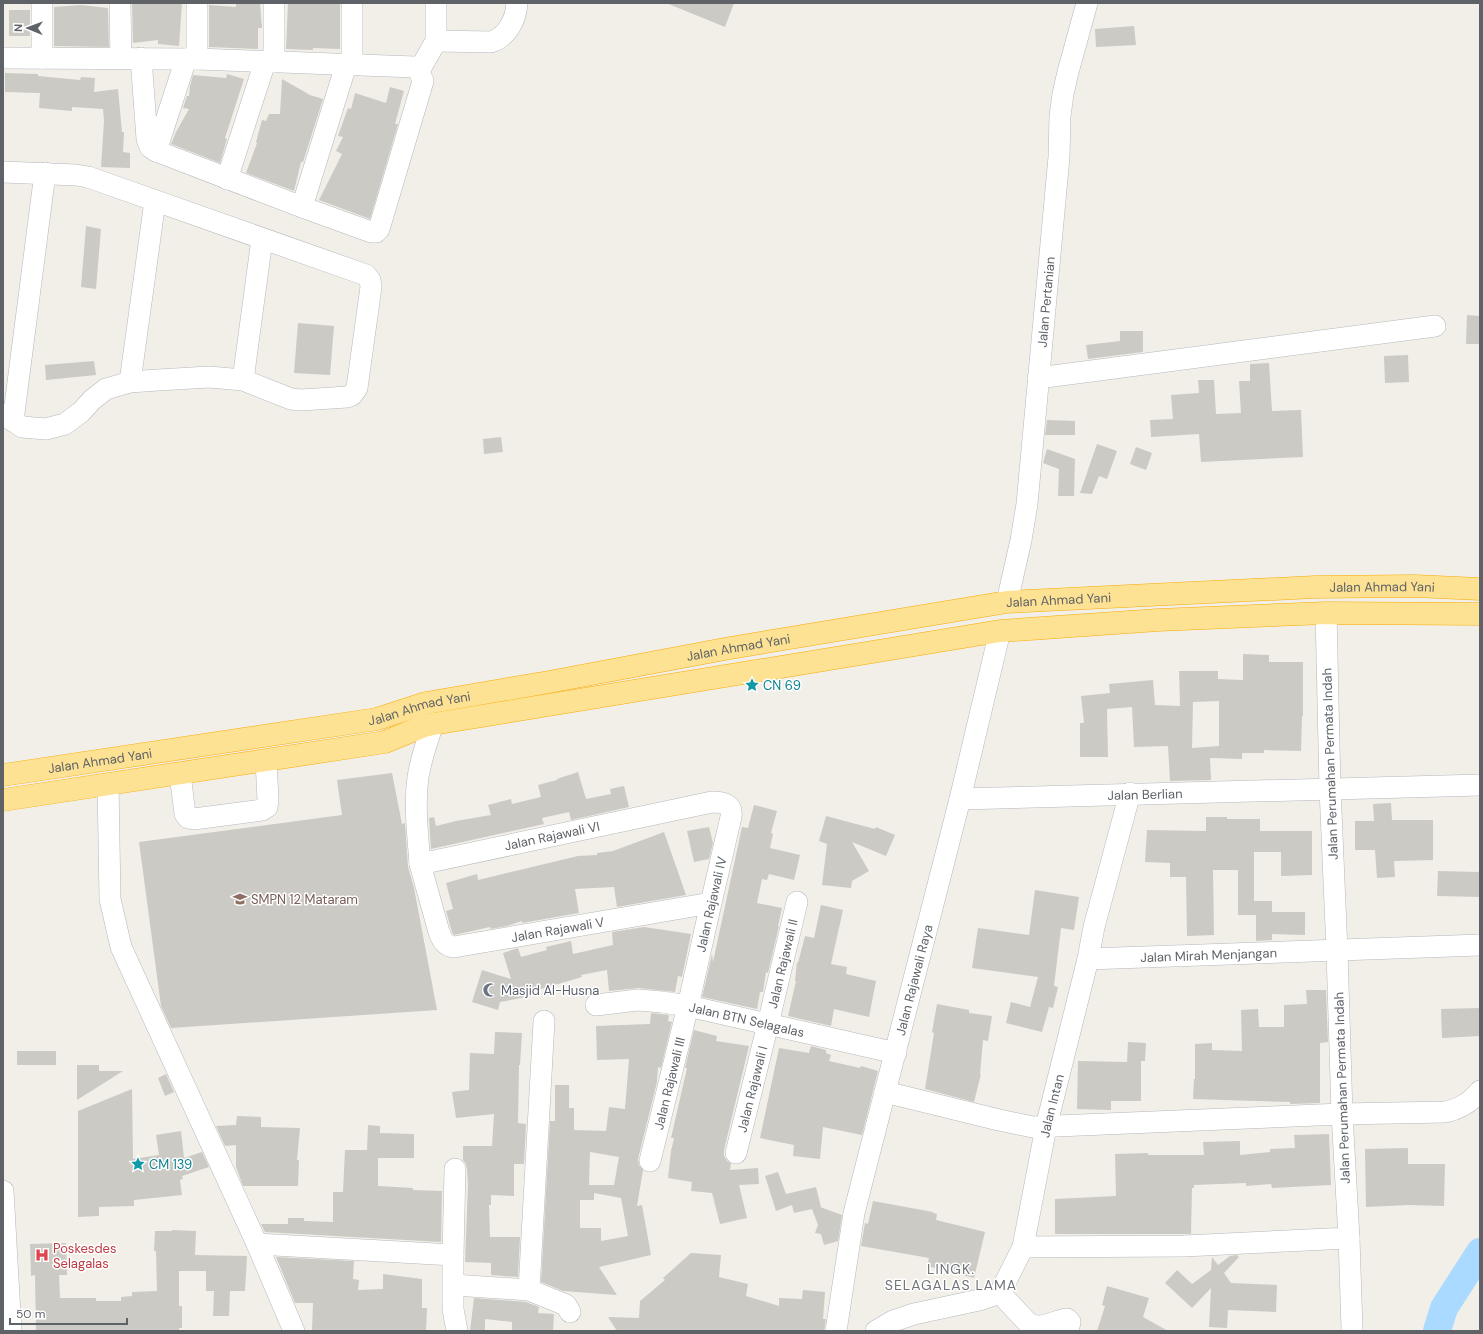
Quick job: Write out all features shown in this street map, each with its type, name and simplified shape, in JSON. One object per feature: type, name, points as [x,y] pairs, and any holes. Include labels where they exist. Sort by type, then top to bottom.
[{"type":"highway","name":"Jalan Ahmad Yani","points":[[11,774],[377,719],[426,703],[549,682],[730,648],[1007,602],[1315,587],[1415,586],[1480,589]]},
{"type":"highway","points":[[3,800],[385,742],[429,725],[1000,631],[1158,620],[1326,613],[1480,614]]},
{"type":"highway","points":[[11,774],[27,797]]},
{"type":"street","points":[[42,3],[42,58]]},
{"type":"street","points":[[3,58],[131,58],[192,59],[410,66],[419,71],[423,81],[379,229],[376,232],[371,232],[227,179],[156,151],[150,147],[147,139],[131,58],[120,3]]},
{"type":"street","points":[[156,151],[192,59],[197,3]]},
{"type":"street","points":[[227,179],[269,62],[274,3]]},
{"type":"street","points":[[302,207],[349,65],[352,3]]},
{"type":"street","points":[[419,71],[436,41],[436,3]]},
{"type":"street","points":[[436,41],[491,42],[498,40],[504,35],[515,19],[517,3]]},
{"type":"street","name":"Jalan Pertanian","points":[[1007,602],[1017,561],[1027,504],[1059,157],[1060,116],[1068,72],[1087,3]]},
{"type":"street","points":[[3,172],[45,173],[76,174],[88,177],[366,275],[370,280],[371,287],[357,388],[347,397],[301,400],[291,399],[243,380],[209,377],[130,382],[106,389],[92,400],[81,412],[65,424],[46,429],[22,427],[8,418],[45,173]]},
{"type":"street","points":[[130,382],[155,201]]},
{"type":"street","points":[[243,380],[262,239]]},
{"type":"street","points":[[1038,378],[1435,326]]},
{"type":"street","name":"Jalan Perumahan Permata Indah","points":[[1326,613],[1330,788],[1342,1114],[1349,1238],[1352,1329]]},
{"type":"street","name":"Jalan Rajawali Raya","points":[[836,1331],[854,1213],[960,798],[1000,631]]},
{"type":"street","points":[[420,864],[416,807],[418,778],[429,725]]},
{"type":"street","points":[[180,774],[185,814],[188,818],[194,820],[262,810],[267,807],[268,800],[266,760]]},
{"type":"street","points":[[108,784],[110,899],[121,947],[257,1244],[294,1331]]},
{"type":"street","name":"Jalan Berlian","points":[[960,798],[1480,785]]},
{"type":"street","name":"Jalan Intan","points":[[1023,1247],[1046,1127],[1087,962],[1094,926],[1130,793]]},
{"type":"street","name":"Jalan Rajawali VI","points":[[420,864],[712,802],[722,802],[726,804]]},
{"type":"street","name":"Jalan Rajawali IV","points":[[688,1006],[731,817],[731,811],[726,804]]},
{"type":"street","name":"Jalan Rajawali V","points":[[420,864],[442,940],[449,946],[454,947],[711,903]]},
{"type":"street","name":"Jalan Rajawali II","points":[[768,1024],[796,902]]},
{"type":"street","name":"Jalan Mirah Menjangan","points":[[1087,962],[1480,945]]},
{"type":"street","name":"Jalan BTN Selagalas","points":[[596,1004],[638,1000],[688,1006],[896,1053]]},
{"type":"street","name":"Jalan Rajawali III","points":[[650,1161],[688,1006]]},
{"type":"street","points":[[529,1290],[544,1021]]},
{"type":"street","name":"Jalan Rajawali I","points":[[736,1153],[768,1024]]},
{"type":"street","points":[[886,1092],[999,1120],[1033,1127],[1046,1127],[1342,1114],[1445,1112],[1465,1105],[1480,1091]]},
{"type":"street","points":[[455,1169],[453,1309],[457,1331]]},
{"type":"street","points":[[3,1191],[6,1294],[11,1331]]},
{"type":"street","points":[[876,1331],[893,1321],[914,1314],[979,1300],[1000,1293],[1023,1247],[1184,1246],[1349,1238]]},
{"type":"street","points":[[257,1244],[453,1255]]},
{"type":"street","points":[[454,1284],[529,1290],[566,1305],[570,1312]]},
{"type":"street","points":[[1000,1293],[1028,1323],[1033,1326],[1044,1326],[1067,1319],[1070,1322],[1068,1331]]},
{"type":"building","points":[[132,3],[182,3],[179,46],[158,44],[158,40],[133,43]]},
{"type":"building","points":[[236,3],[260,3],[262,28],[258,28],[258,49],[209,47],[209,5],[236,7]]},
{"type":"building","points":[[288,3],[340,3],[340,49],[286,49]]},
{"type":"building","points":[[666,3],[734,3],[725,27]]},
{"type":"building","points":[[81,5],[108,8],[109,47],[54,46],[54,7]]},
{"type":"building","points":[[9,10],[30,10],[30,36],[9,36]]},
{"type":"building","points":[[1134,26],[1136,45],[1096,47],[1095,29]]},
{"type":"building","points":[[5,73],[38,74],[38,76],[80,80],[81,77],[95,78],[94,92],[118,89],[122,132],[124,132],[123,152],[130,153],[130,168],[101,167],[104,121],[103,109],[72,107],[72,111],[39,108],[40,93],[5,92]]},
{"type":"building","points":[[227,74],[244,79],[225,138],[227,139],[220,163],[171,144],[189,109],[183,108],[187,96],[189,96],[193,75],[226,78]]},
{"type":"building","points":[[282,79],[310,95],[323,99],[303,162],[301,162],[294,191],[246,173],[257,143],[262,120],[266,121],[269,114],[280,114]]},
{"type":"building","points":[[390,87],[404,91],[395,124],[398,124],[370,219],[319,200],[342,154],[336,151],[343,137],[338,136],[348,108],[351,109],[355,93],[386,103]]},
{"type":"building","points":[[86,226],[101,229],[96,289],[81,287]]},
{"type":"building","points":[[1467,315],[1480,316],[1480,344],[1466,344]]},
{"type":"building","points":[[298,323],[334,326],[330,375],[294,373]]},
{"type":"building","points":[[1120,331],[1143,331],[1143,352],[1088,359],[1086,345],[1120,341]]},
{"type":"building","points":[[1408,355],[1409,382],[1385,383],[1384,356]]},
{"type":"building","points":[[94,361],[96,375],[46,380],[45,365]]},
{"type":"building","points":[[1269,363],[1272,411],[1301,410],[1303,457],[1201,462],[1199,434],[1151,437],[1150,420],[1173,419],[1171,395],[1199,393],[1198,380],[1214,380],[1216,414],[1241,413],[1239,381],[1250,381],[1250,364]]},
{"type":"building","points":[[1047,420],[1075,421],[1075,435],[1045,435]]},
{"type":"building","points":[[501,437],[503,452],[484,454],[483,439]]},
{"type":"building","points":[[1097,444],[1117,451],[1107,479],[1099,476],[1092,494],[1080,493]]},
{"type":"building","points":[[1136,447],[1152,453],[1146,470],[1130,464]]},
{"type":"building","points":[[1047,449],[1075,459],[1074,496],[1058,496],[1059,469],[1043,463]]},
{"type":"building","points":[[1243,654],[1269,655],[1269,662],[1303,662],[1303,716],[1301,751],[1264,750],[1264,753],[1242,753],[1242,759],[1210,758],[1211,780],[1170,781],[1168,746],[1134,747],[1132,707],[1107,709],[1108,757],[1080,757],[1080,723],[1084,723],[1081,696],[1110,693],[1109,684],[1153,680],[1155,705],[1180,706],[1179,671],[1218,671],[1218,679],[1243,680]],"holes":[[[1219,701],[1219,746],[1192,748],[1193,702]]]},
{"type":"building","points":[[578,772],[586,799],[611,794],[610,789],[624,786],[629,807],[571,820],[569,812],[542,818],[544,824],[431,849],[429,818],[434,817],[436,826],[491,815],[488,805],[511,799],[512,804],[541,797],[538,785]]},
{"type":"building","name":"SMPN 12 Mataram","points":[[392,773],[402,824],[405,823],[408,867],[414,888],[437,1010],[171,1028],[161,1006],[139,842],[342,815],[337,780]]},
{"type":"building","points":[[1391,803],[1392,820],[1433,820],[1433,860],[1394,861],[1395,877],[1377,878],[1375,850],[1355,850],[1355,821],[1374,821],[1373,804]]},
{"type":"building","points":[[754,805],[777,811],[771,833],[773,834],[770,848],[800,855],[794,880],[769,874],[767,880],[762,879],[757,903],[782,908],[768,973],[766,972],[763,992],[760,992],[757,1009],[702,997],[712,954],[713,962],[742,827],[748,828]]},
{"type":"building","points":[[826,816],[875,829],[876,827],[895,835],[886,856],[852,842],[869,871],[852,881],[851,888],[822,885],[827,844],[819,841]]},
{"type":"building","points":[[1206,817],[1227,817],[1227,819],[1260,819],[1260,831],[1312,831],[1312,875],[1281,876],[1281,852],[1254,852],[1254,901],[1272,901],[1272,912],[1305,912],[1305,935],[1272,934],[1272,940],[1256,941],[1256,915],[1238,915],[1238,870],[1213,870],[1214,935],[1187,936],[1186,877],[1170,877],[1170,863],[1145,862],[1147,830],[1206,831]]},
{"type":"building","points":[[709,827],[713,843],[709,859],[694,862],[687,831]]},
{"type":"building","points":[[664,832],[686,895],[617,907],[614,887],[575,889],[579,913],[522,923],[522,921],[507,926],[491,929],[490,927],[454,935],[452,932],[446,911],[453,909],[446,883],[477,874],[478,880],[578,856],[597,855],[597,853],[613,851]]},
{"type":"building","points":[[1438,871],[1480,872],[1480,897],[1437,896]]},
{"type":"building","points":[[1035,890],[1079,897],[1074,930],[1061,928],[1054,986],[1058,987],[1053,1008],[1049,1007],[1042,1032],[1006,1023],[1011,1002],[1030,1007],[1038,977],[972,968],[978,928],[1029,935]]},
{"type":"building","points":[[821,905],[843,910],[831,964],[847,967],[846,974],[876,981],[869,1017],[834,1009],[831,1026],[788,1016],[796,981],[797,962],[798,963],[805,936],[814,938]]},
{"type":"building","points":[[644,927],[691,934],[682,977],[678,976],[675,992],[639,988],[609,991],[607,970],[581,975],[582,977],[531,992],[532,996],[500,1002],[498,1010],[472,1002],[482,970],[511,979],[503,953],[518,948],[521,957],[547,950],[546,947],[571,941],[573,954],[613,945],[612,932]]},
{"type":"building","points":[[1306,990],[1326,990],[1328,1042],[1320,1043],[1320,1103],[1290,1104],[1290,1102],[1193,1099],[1195,1079],[1195,1044],[1212,1043],[1212,1050],[1242,1051],[1241,1010],[1258,1009],[1259,1027],[1284,1027],[1284,1005],[1307,1004]]},
{"type":"building","points":[[937,1004],[969,1010],[969,1013],[992,1016],[988,1041],[983,1040],[981,1074],[974,1102],[925,1089]]},
{"type":"building","points":[[1480,1008],[1480,1036],[1442,1038],[1441,1009]]},
{"type":"building","points":[[651,1013],[669,1015],[668,1021],[672,1022],[661,1068],[658,1067],[657,1082],[638,1159],[639,1165],[643,1170],[637,1206],[642,1205],[651,1255],[599,1267],[617,1295],[563,1291],[541,1282],[550,1121],[555,1121],[555,1085],[569,1085],[569,1108],[574,1108],[574,1130],[606,1131],[609,1107],[625,1109],[629,1059],[597,1060],[596,1026],[650,1024]],"holes":[[[590,1152],[619,1157],[614,1185],[589,1185]],[[594,1193],[621,1198],[628,1236],[601,1241],[601,1228],[580,1228],[580,1200],[594,1200]]]},
{"type":"building","points":[[694,1030],[717,1036],[716,1041],[749,1046],[724,1150],[724,1156],[727,1161],[731,1163],[730,1170],[758,1168],[759,1184],[739,1185],[747,1218],[720,1224],[712,1193],[691,1191],[692,1182],[668,1178],[674,1138],[671,1138]]},
{"type":"building","points":[[495,1032],[522,1033],[519,1065],[518,1123],[526,1124],[524,1164],[514,1164],[514,1196],[491,1195],[491,1205],[489,1205],[490,1237],[520,1237],[518,1277],[491,1275],[491,1263],[465,1262],[468,1185],[466,1164],[463,1160],[463,1146],[492,1146],[494,1114],[456,1118],[452,1092],[469,1090],[470,1053],[494,1054]]},
{"type":"building","points":[[1128,1042],[1146,1043],[1145,1061],[1141,1061],[1141,1101],[1111,1101],[1111,1110],[1077,1109],[1078,1061],[1127,1062]]},
{"type":"building","points":[[811,1046],[826,1050],[826,1053],[831,1055],[829,1061],[860,1068],[861,1066],[878,1071],[862,1135],[823,1127],[820,1159],[793,1156],[794,1145],[760,1138],[779,1048],[809,1053]]},
{"type":"building","points":[[17,1051],[56,1051],[56,1065],[17,1065]]},
{"type":"building","points":[[77,1065],[99,1065],[99,1071],[123,1071],[77,1100]]},
{"type":"building","points":[[166,1074],[174,1092],[165,1096],[158,1078]]},
{"type":"building","points":[[132,1089],[133,1159],[159,1155],[156,1135],[181,1131],[184,1158],[202,1152],[209,1167],[182,1176],[183,1179],[180,1180],[182,1195],[134,1200],[134,1206],[99,1207],[99,1216],[78,1217],[78,1111]]},
{"type":"building","points":[[237,1116],[261,1117],[261,1127],[300,1128],[297,1160],[299,1160],[298,1186],[243,1186],[236,1167],[236,1145],[225,1146],[216,1126],[236,1125]]},
{"type":"building","points":[[368,1125],[380,1126],[380,1133],[414,1134],[414,1158],[378,1158],[378,1186],[413,1188],[413,1190],[442,1191],[441,1242],[265,1232],[261,1224],[288,1224],[288,1218],[304,1218],[304,1221],[333,1222],[333,1192],[343,1192],[345,1150],[367,1150]]},
{"type":"building","points":[[1329,1134],[1331,1185],[1272,1188],[1271,1184],[1246,1186],[1246,1183],[1194,1185],[1194,1188],[1192,1188],[1191,1234],[1055,1234],[1055,1199],[1116,1196],[1115,1154],[1148,1153],[1148,1155],[1204,1155],[1203,1142],[1240,1141],[1240,1155],[1270,1152],[1270,1149],[1295,1148],[1294,1135]]},
{"type":"building","points":[[1408,1148],[1408,1164],[1445,1164],[1444,1206],[1409,1205],[1366,1207],[1365,1149]]},
{"type":"building","points":[[778,1172],[786,1194],[816,1187],[820,1207],[842,1215],[838,1241],[824,1245],[821,1234],[815,1233],[818,1225],[812,1209],[794,1213],[792,1205],[776,1211],[765,1176]]},
{"type":"building","points":[[873,1201],[933,1212],[937,1214],[936,1220],[985,1232],[974,1278],[927,1266],[929,1258],[861,1246],[865,1223],[868,1224]]},
{"type":"building","points":[[155,1231],[196,1231],[195,1255],[247,1256],[245,1291],[230,1291],[229,1316],[213,1316],[214,1291],[206,1291],[206,1271],[179,1271],[179,1306],[182,1306],[182,1328],[179,1328],[179,1331],[36,1331],[35,1275],[31,1276],[30,1244],[66,1243],[67,1275],[59,1275],[60,1298],[96,1298],[96,1301],[121,1301],[121,1297],[132,1296],[132,1292],[157,1291],[156,1251],[154,1251]]},
{"type":"building","points":[[691,1253],[721,1255],[719,1277],[748,1284],[746,1296],[779,1306],[779,1298],[802,1299],[803,1290],[825,1292],[823,1319],[826,1319],[824,1331],[617,1331],[608,1317],[639,1318],[640,1301],[665,1280],[663,1278]]},
{"type":"building","points":[[1237,1255],[1239,1257],[1224,1273],[1231,1283],[1277,1285],[1276,1312],[1228,1310],[1227,1328],[1209,1327],[1211,1288],[1192,1308],[1165,1283],[1177,1270],[1192,1284],[1211,1270],[1212,1257],[1218,1265],[1230,1256]]},
{"type":"building","points":[[276,1257],[354,1261],[353,1279],[359,1280],[358,1290],[383,1289],[383,1274],[422,1279],[422,1308],[427,1308],[426,1331],[312,1331],[313,1303],[295,1303]]},
{"type":"building","points":[[1107,1286],[1149,1298],[1143,1317],[1168,1331],[1097,1331],[1105,1306],[1102,1305]]},
{"type":"building","points":[[474,1298],[526,1302],[539,1307],[538,1313],[554,1314],[553,1331],[512,1331],[512,1322],[485,1319],[485,1331],[470,1331]]},
{"type":"waterway","points":[[1437,1331],[1444,1308],[1480,1252]]},
{"type":"place","name":"CN 69","points":[[752,685]]},
{"type":"place","name":"SMPN 12 Mataram","points":[[240,899]]},
{"type":"place","name":"Masjid Al-Husna","points":[[490,990]]},
{"type":"place","name":"CM 139","points":[[138,1164]]},
{"type":"place","name":"Poskesdes Selagalas","points":[[42,1255]]},
{"type":"district","name":"LINGK. SELAGALAS LAMA","points":[[951,1278]]}]
